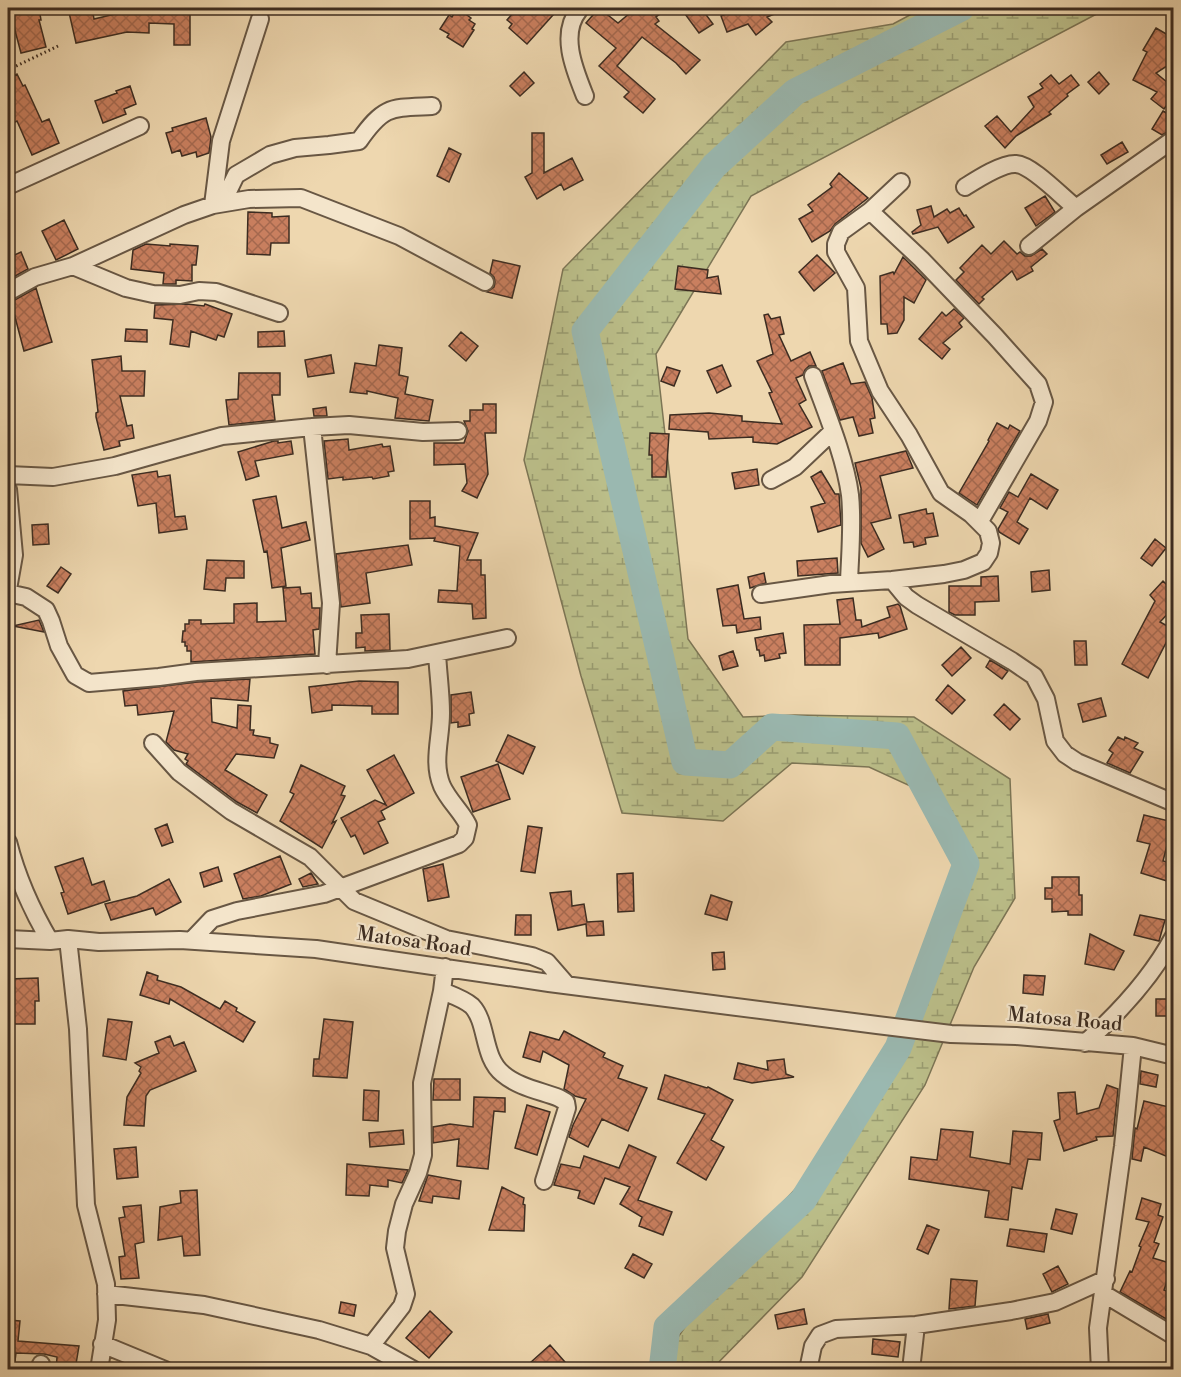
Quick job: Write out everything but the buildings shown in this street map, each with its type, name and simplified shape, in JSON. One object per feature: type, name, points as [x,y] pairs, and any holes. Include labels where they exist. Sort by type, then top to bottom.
[{"type":"street","points":[[579,8],[573,17],[569,48],[572,63],[585,96]]},
{"type":"street","points":[[218,204],[221,141],[260,20]]},
{"type":"street","points":[[218,204],[236,175],[270,155],[295,148],[359,141],[373,120],[394,108],[432,106]]},
{"type":"street","points":[[8,186],[140,126]]},
{"type":"street","points":[[1029,246],[1076,208],[1173,140]]},
{"type":"street","points":[[965,188],[984,176],[1014,164],[1027,167],[1076,208]]},
{"type":"street","points":[[761,594],[849,582],[944,574],[964,570],[983,562],[989,553],[991,543],[988,531],[980,521],[941,493],[909,435],[880,391],[859,341],[855,288],[836,252],[836,244],[841,232],[870,211],[901,182]]},
{"type":"street","points":[[8,292],[35,277],[73,266],[184,215],[218,204],[301,198],[399,236],[485,282]]},
{"type":"street","points":[[870,211],[921,259],[1038,384],[1044,402],[1038,421],[980,521]]},
{"type":"street","points":[[73,266],[126,288],[153,294],[180,295],[199,291],[216,292],[279,313]]},
{"type":"street","points":[[813,376],[833,432],[850,494],[849,582]]},
{"type":"street","points":[[8,476],[62,475],[115,466],[222,436],[312,427],[350,425],[423,432],[458,431]]},
{"type":"street","points":[[312,427],[332,603],[327,665]]},
{"type":"street","points":[[771,480],[795,467],[833,432]]},
{"type":"street","points":[[8,489],[14,555],[8,591],[26,597],[46,610],[59,646],[75,675],[89,683],[196,672],[408,659],[507,638]]},
{"type":"street","points":[[892,580],[906,597],[917,605],[1034,676],[1046,699],[1055,741],[1065,754],[1077,762],[1173,803]]},
{"type":"street","points":[[192,940],[212,919],[237,911],[289,902],[339,889],[459,843],[465,838],[468,825],[451,803],[437,772],[436,756],[441,713],[437,653]]},
{"type":"street","points":[[153,743],[179,772],[231,811],[310,857],[339,889],[354,901],[446,939],[547,962],[567,985]]},
{"type":"street","points":[[8,842],[17,876],[50,941]]},
{"type":"street","points":[[1085,1043],[1120,1009],[1146,979],[1163,956],[1173,936]]},
{"type":"street","name":"Matosa Road","points":[[8,939],[50,941],[68,939],[99,942],[192,940],[316,949],[567,985],[877,1025],[951,1034],[1016,1036],[1133,1046],[1173,1056]]},
{"type":"street","points":[[68,939],[78,1029],[86,1205],[106,1284],[107,1320],[99,1370]]},
{"type":"street","points":[[371,1346],[402,1306],[406,1294],[395,1248],[397,1231],[404,1204],[418,1173],[423,1155],[422,1083],[445,967]]},
{"type":"street","points":[[442,991],[471,1006],[477,1015],[488,1050],[502,1074],[566,1102],[567,1108],[544,1181]]},
{"type":"street","points":[[1100,1370],[1098,1328],[1123,1146],[1133,1046]]},
{"type":"street","points":[[808,1370],[813,1346],[820,1335],[836,1329],[916,1325],[1011,1311],[1055,1302],[1105,1286]]},
{"type":"street","points":[[1105,1286],[1173,1336]]},
{"type":"street","points":[[106,1294],[204,1305],[319,1330],[371,1346],[414,1370]]},
{"type":"street","points":[[911,1370],[916,1325]]},
{"type":"street","points":[[102,1344],[165,1370]]},
{"type":"path","points":[[8,70],[58,46]]},
{"type":"green space","points":[[923,8],[1108,8],[751,196],[656,354],[688,639],[743,717],[795,715],[914,717],[1010,779],[1015,898],[974,967],[925,1085],[802,1277],[712,1369],[656,1369],[739,1249],[832,1150],[939,954],[966,884],[917,789],[869,767],[792,763],[723,821],[622,813],[581,676],[524,460],[563,269],[786,42],[893,24]]},
{"type":"waterway","points":[[662,1370],[667,1327],[803,1200],[898,1048],[966,864],[897,736],[772,727],[730,765],[685,762],[585,331],[714,166],[795,92],[961,8]]}]
